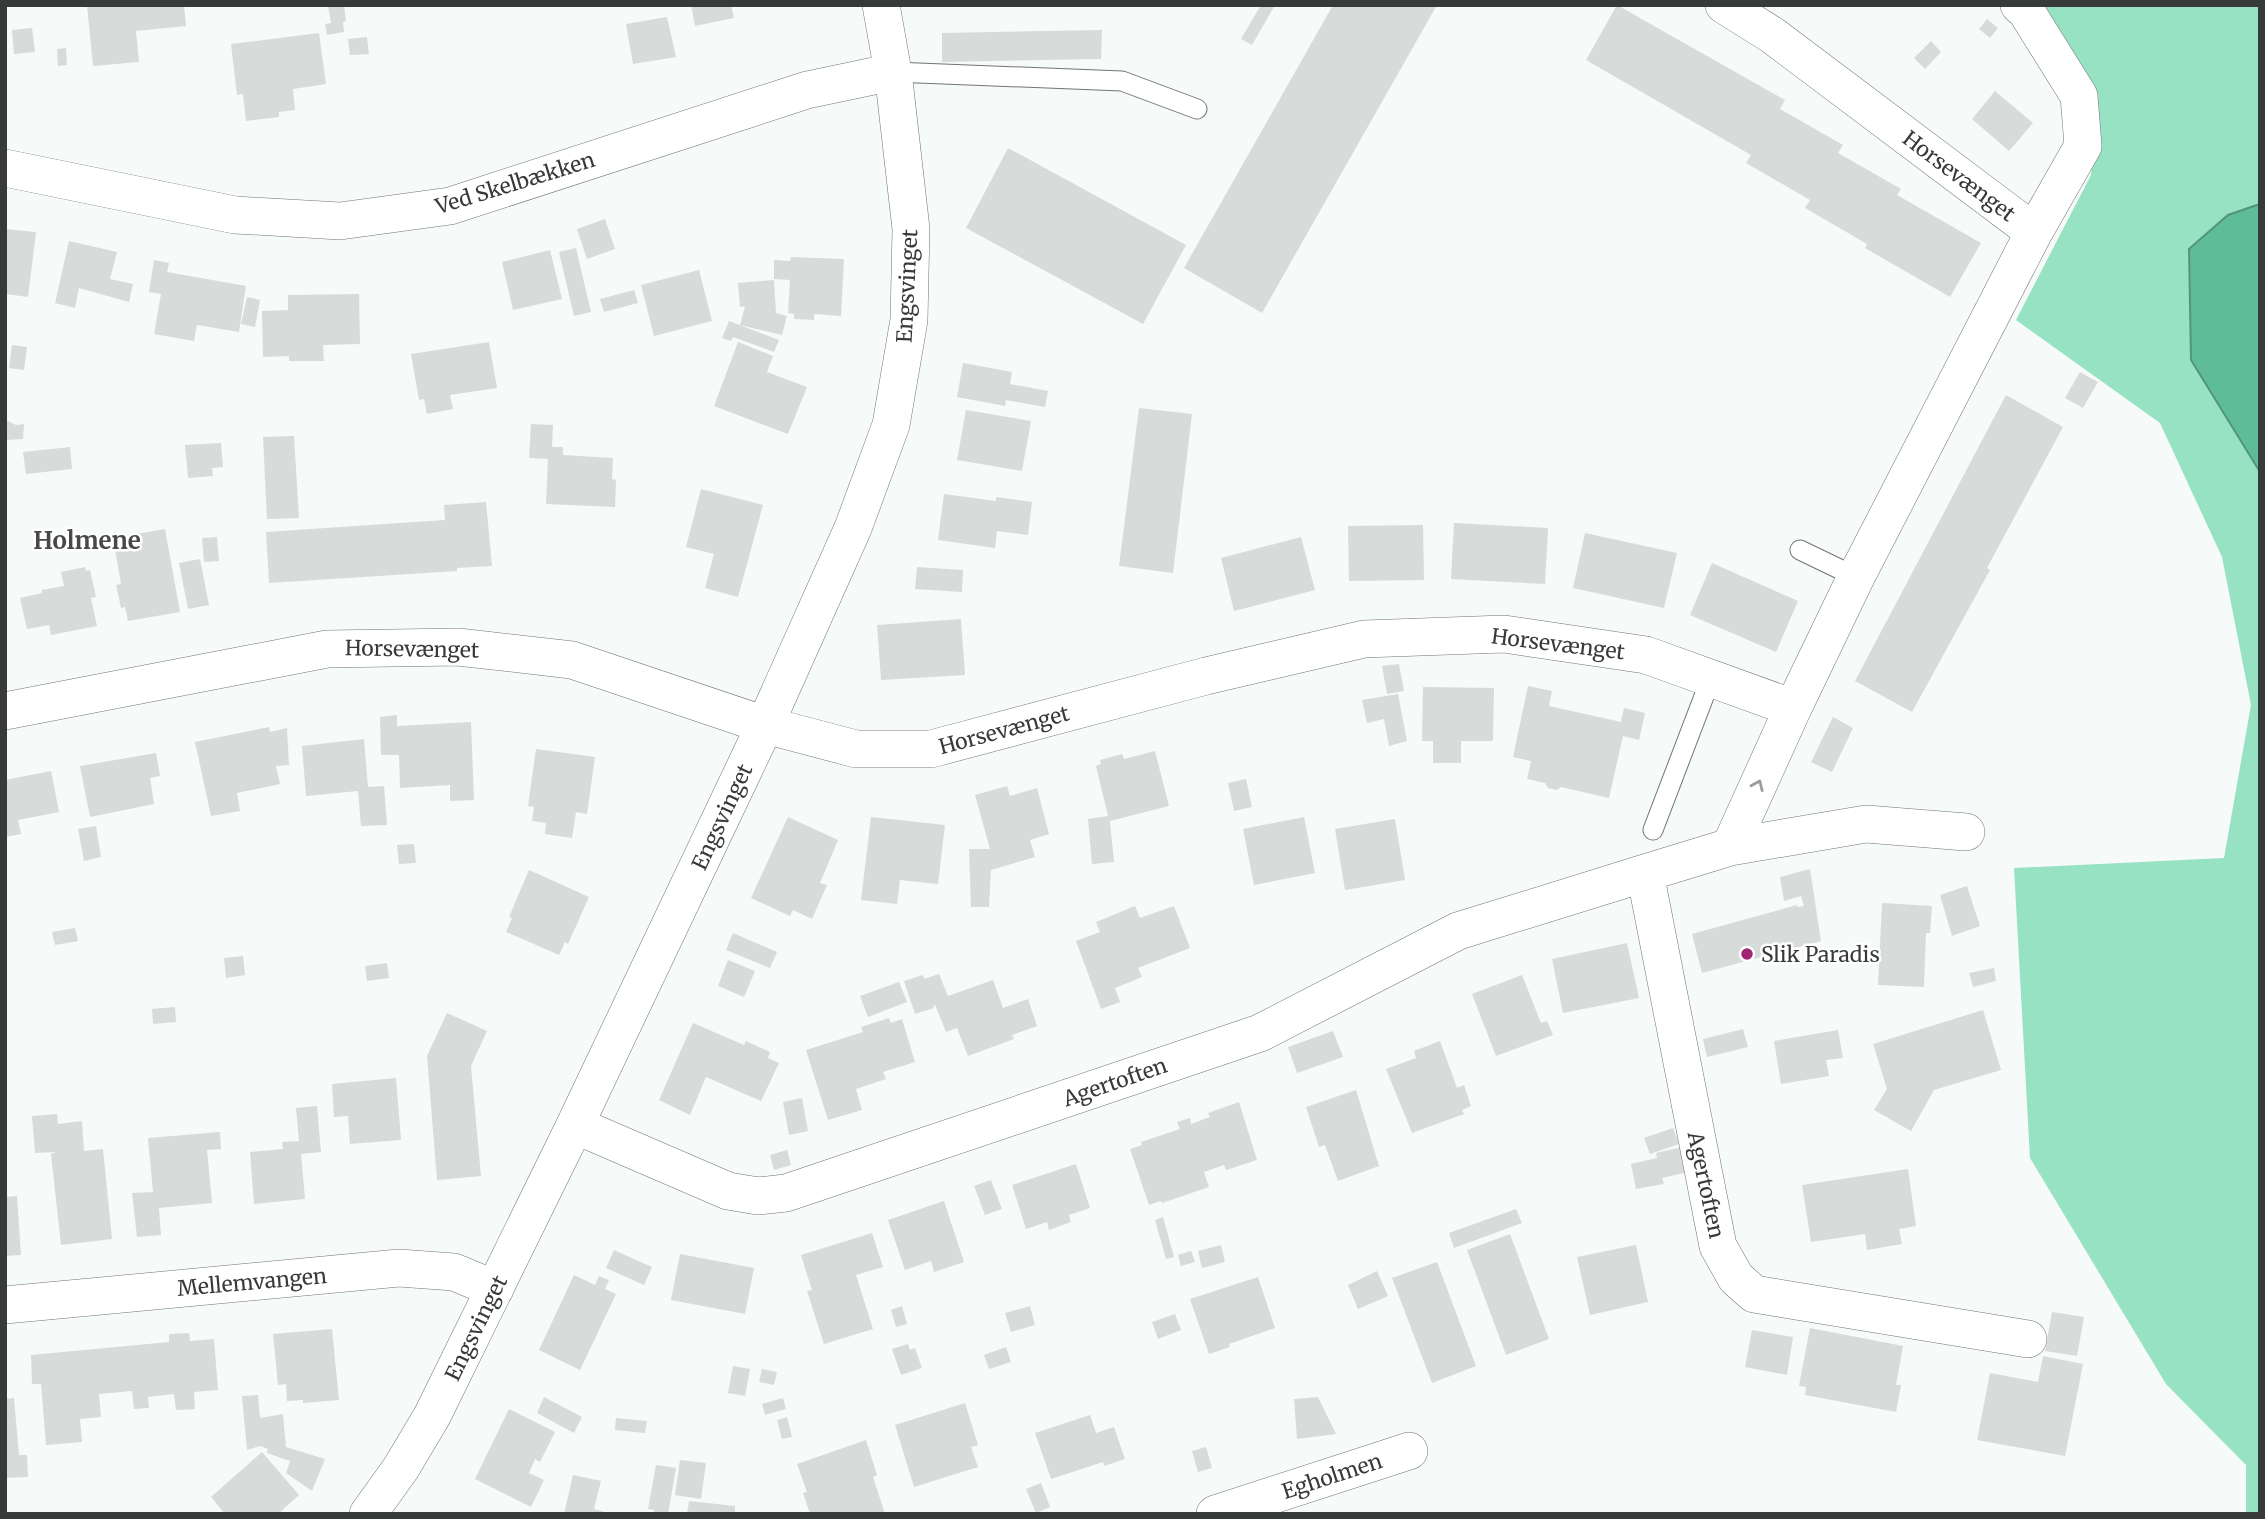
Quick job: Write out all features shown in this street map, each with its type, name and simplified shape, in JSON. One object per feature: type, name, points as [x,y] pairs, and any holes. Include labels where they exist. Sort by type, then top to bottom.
[{"type":"street","name":"Engsvinget","points":[[368,1514],[401,1468],[432,1416],[575,1125],[765,725],[853,528],[891,425],[909,320],[911,229],[893,72],[881,5]]},
{"type":"street","name":"Horsevænget","points":[[1724,5],[1772,35],[2034,232],[1856,577],[1730,847]]},
{"type":"street","points":[[2019,5],[2026,11],[2079,96],[2083,146],[2034,232]]},
{"type":"street","name":"Ved Skelbækken","points":[[5,168],[235,215],[340,220],[450,206],[807,90],[893,72]]},
{"type":"street","name":"Horsevænget","points":[[5,710],[327,649],[458,646],[572,660],[765,725],[856,749],[931,749],[1206,676],[1364,639],[1504,634],[1646,655],[1793,708]]},
{"type":"street","name":"Agertoften","points":[[575,1125],[728,1191],[758,1196],[786,1193],[1260,1033],[1458,931],[1645,873],[1730,847],[1866,824],[1966,832]]},
{"type":"street","name":"Agertoften","points":[[1645,873],[1718,1246],[1736,1278],[1754,1294],[2028,1339]]},
{"type":"street","name":"Mellemvangen","points":[[5,1305],[399,1268],[454,1272],[495,1289]]},
{"type":"street","name":"Egholmen","points":[[1214,1514],[1409,1451]]},
{"type":"lane","points":[[893,72],[1122,81],[1197,109]]},
{"type":"lane","points":[[1800,550],[1856,577]]},
{"type":"lane","points":[[1653,830],[1711,678]]},
{"type":"shaded area","points":[[2033,5],[2260,5],[2260,1514],[2246,1514],[2246,1465],[2166,1384],[2030,1158],[2014,868],[2224,858],[2251,705],[2222,557],[2160,423],[2016,320],[2091,175],[2096,93]]},
{"type":"shaded area","points":[[2260,204],[2260,472],[2191,360],[2189,249],[2228,215]]},
{"type":"building","points":[[87,5],[184,5],[186,26],[136,31],[139,62],[93,66]]},
{"type":"building","points":[[344,5],[344,32],[327,35],[325,24],[331,23],[328,6]]},
{"type":"building","points":[[691,5],[731,5],[734,18],[695,26]]},
{"type":"building","points":[[1261,5],[1275,5],[1252,45],[1241,39]]},
{"type":"building","points":[[1333,5],[1437,5],[1262,313],[1184,268]]},
{"type":"building","points":[[1617,5],[1785,100],[1780,109],[1843,145],[1838,153],[1901,189],[1897,195],[1981,243],[1950,297],[1865,248],[1867,244],[1805,208],[1810,200],[1746,163],[1751,155],[1586,60]]},
{"type":"building","points":[[667,17],[676,57],[633,64],[626,24]]},
{"type":"building","points":[[1987,19],[1998,28],[1990,38],[1979,29]]},
{"type":"building","points":[[32,28],[35,52],[14,54],[12,30]]},
{"type":"building","points":[[1102,30],[1101,59],[942,62],[942,33]]},
{"type":"building","points":[[319,33],[326,84],[293,89],[295,110],[279,112],[279,117],[246,121],[243,94],[237,95],[231,44]]},
{"type":"building","points":[[367,37],[369,54],[350,55],[348,39]]},
{"type":"building","points":[[1931,41],[1941,52],[1925,69],[1914,58]]},
{"type":"building","points":[[66,48],[67,65],[58,66],[57,49]]},
{"type":"building","points":[[1995,91],[2033,123],[2009,151],[1972,119]]},
{"type":"building","points":[[1008,148],[1186,245],[1143,324],[966,228]]},
{"type":"building","points":[[605,219],[615,249],[587,259],[577,229]]},
{"type":"building","points":[[5,229],[36,232],[28,297],[5,294]]},
{"type":"building","points":[[69,241],[117,252],[110,279],[133,284],[129,302],[79,288],[75,308],[55,303]]},
{"type":"building","points":[[576,248],[591,312],[574,316],[559,252]]},
{"type":"building","points":[[550,250],[562,299],[513,310],[502,262]]},
{"type":"building","points":[[791,257],[844,259],[841,316],[814,314],[814,320],[794,319],[794,314],[788,313],[790,280],[774,279],[774,260],[790,261]]},
{"type":"building","points":[[154,260],[169,263],[167,272],[246,286],[239,332],[197,325],[194,341],[154,334],[161,294],[149,292]]},
{"type":"building","points":[[699,270],[712,321],[654,336],[641,285]]},
{"type":"building","points":[[774,280],[776,313],[787,316],[782,335],[740,325],[745,306],[740,307],[738,283]]},
{"type":"building","points":[[634,290],[638,303],[604,312],[600,299]]},
{"type":"building","points":[[359,294],[360,344],[323,345],[324,361],[289,361],[289,356],[263,357],[262,311],[288,310],[288,295]]},
{"type":"building","points":[[247,297],[260,300],[255,327],[241,324]]},
{"type":"building","points":[[729,321],[779,340],[774,352],[733,337],[731,341],[722,338]]},
{"type":"building","points":[[489,342],[497,388],[450,395],[453,409],[427,414],[424,399],[419,400],[411,354]]},
{"type":"building","points":[[738,342],[773,356],[767,372],[807,387],[788,434],[714,406]]},
{"type":"building","points":[[12,345],[27,347],[24,370],[9,368]]},
{"type":"building","points":[[963,363],[1012,372],[1010,384],[1048,391],[1045,407],[1006,400],[1005,406],[957,397]]},
{"type":"building","points":[[2080,372],[2098,382],[2083,408],[2065,398]]},
{"type":"building","points":[[2006,395],[2063,427],[1987,568],[1990,570],[1912,712],[1855,681]]},
{"type":"building","points":[[1139,408],[1192,414],[1173,573],[1119,566]]},
{"type":"building","points":[[966,410],[1031,421],[1022,471],[957,460]]},
{"type":"building","points":[[5,422],[16,425],[24,424],[23,439],[5,440]]},
{"type":"building","points":[[531,424],[553,425],[552,447],[563,447],[563,455],[613,458],[612,479],[616,480],[615,507],[546,504],[548,459],[529,458]]},
{"type":"building","points":[[294,436],[299,518],[267,519],[263,437]]},
{"type":"building","points":[[221,443],[223,467],[212,468],[213,476],[188,478],[185,445]]},
{"type":"building","points":[[70,447],[72,469],[26,474],[23,452]]},
{"type":"building","points":[[701,489],[763,505],[738,597],[705,588],[714,554],[686,547]]},
{"type":"building","points":[[944,494],[996,501],[996,497],[1032,502],[1028,535],[997,531],[995,548],[938,540]]},
{"type":"building","points":[[486,502],[492,566],[457,568],[457,571],[269,583],[266,532],[445,520],[444,505]]},
{"type":"building","points":[[1454,523],[1548,528],[1545,584],[1451,579]]},
{"type":"building","points":[[1423,525],[1424,580],[1349,581],[1348,526]]},
{"type":"building","points":[[165,529],[180,612],[128,621],[125,607],[121,608],[116,585],[121,584],[113,538]]},
{"type":"building","points":[[1585,533],[1677,553],[1664,608],[1573,588]]},
{"type":"building","points":[[217,537],[219,561],[204,562],[202,538]]},
{"type":"building","points":[[1301,537],[1315,590],[1234,611],[1221,558]]},
{"type":"building","points":[[200,559],[209,605],[188,609],[179,563]]},
{"type":"building","points":[[1712,563],[1798,601],[1776,652],[1690,615]]},
{"type":"building","points":[[85,567],[86,571],[90,570],[96,597],[91,598],[97,626],[51,635],[49,625],[27,629],[20,598],[64,586],[61,572]]},
{"type":"building","points":[[917,567],[963,570],[962,592],[915,589]]},
{"type":"building","points":[[961,619],[965,675],[881,680],[877,625]]},
{"type":"building","points":[[1399,664],[1404,691],[1387,694],[1382,666]]},
{"type":"building","points":[[1528,686],[1552,691],[1549,706],[1621,722],[1624,708],[1645,713],[1639,740],[1623,736],[1609,798],[1561,787],[1557,790],[1548,788],[1545,783],[1527,779],[1531,761],[1513,757]]},
{"type":"building","points":[[1423,687],[1494,688],[1493,741],[1461,741],[1461,763],[1433,763],[1433,741],[1422,741]]},
{"type":"building","points":[[1398,694],[1407,741],[1389,746],[1384,719],[1367,723],[1362,700]]},
{"type":"building","points":[[397,715],[397,726],[471,722],[474,800],[450,801],[450,785],[400,788],[399,755],[381,755],[380,717]]},
{"type":"building","points":[[1833,717],[1853,728],[1832,772],[1811,762]]},
{"type":"building","points":[[269,727],[270,732],[287,728],[289,765],[276,766],[280,784],[237,793],[240,811],[211,816],[195,742]]},
{"type":"building","points":[[364,739],[368,787],[384,786],[387,825],[361,826],[358,791],[306,796],[302,746]]},
{"type":"building","points":[[536,749],[595,757],[587,814],[576,812],[572,838],[545,834],[546,823],[532,821],[534,807],[528,806]]},
{"type":"building","points":[[1155,751],[1169,806],[1110,821],[1114,862],[1092,864],[1088,819],[1108,816],[1096,766],[1101,764],[1100,760],[1122,754],[1124,759]]},
{"type":"building","points":[[156,753],[160,776],[150,778],[154,804],[90,817],[80,766]]},
{"type":"building","points":[[51,771],[59,812],[18,820],[21,834],[5,837],[5,780]]},
{"type":"building","points":[[1246,779],[1252,807],[1234,811],[1228,783]]},
{"type":"building","points":[[1007,786],[1010,796],[1037,788],[1049,834],[1030,840],[1035,857],[991,870],[989,907],[971,907],[969,849],[990,849],[975,795]]},
{"type":"building","points":[[788,817],[838,840],[820,883],[827,885],[812,919],[793,910],[790,916],[751,898]]},
{"type":"building","points":[[871,817],[945,825],[938,884],[900,880],[897,904],[861,900]]},
{"type":"building","points":[[1304,817],[1315,873],[1254,885],[1243,829]]},
{"type":"building","points":[[1395,819],[1405,880],[1345,890],[1335,829]]},
{"type":"building","points":[[96,826],[101,857],[84,861],[78,829]]},
{"type":"building","points":[[414,844],[416,863],[399,864],[397,845]]},
{"type":"building","points":[[1810,869],[1821,941],[1702,973],[1692,934],[1797,905],[1804,906],[1801,896],[1784,901],[1780,877]]},
{"type":"building","points":[[529,870],[589,897],[568,944],[565,942],[559,955],[506,932],[512,918],[509,917]]},
{"type":"building","points":[[1967,886],[1980,926],[1952,936],[1940,895]]},
{"type":"building","points":[[1882,903],[1932,906],[1930,933],[1926,933],[1924,987],[1878,985]]},
{"type":"building","points":[[1135,906],[1140,918],[1174,906],[1190,948],[1138,968],[1142,977],[1115,988],[1120,1002],[1101,1009],[1076,941],[1100,932],[1096,922]]},
{"type":"building","points":[[75,928],[78,941],[55,945],[52,932]]},
{"type":"building","points":[[733,933],[777,952],[770,968],[726,950]]},
{"type":"building","points":[[1627,943],[1639,998],[1563,1013],[1552,959]]},
{"type":"building","points":[[243,956],[245,975],[226,978],[224,958]]},
{"type":"building","points":[[728,960],[755,971],[744,997],[718,986]]},
{"type":"building","points":[[387,963],[389,978],[367,981],[365,966]]},
{"type":"building","points":[[1994,968],[1996,981],[1973,987],[1969,973]]},
{"type":"building","points":[[939,974],[948,996],[993,980],[1003,1008],[1028,999],[1037,1026],[1012,1035],[1014,1039],[968,1056],[957,1028],[946,1032],[935,1005],[934,1008],[915,1014],[904,981],[923,975],[924,979]]},
{"type":"building","points":[[1522,975],[1541,1023],[1547,1021],[1553,1035],[1496,1056],[1472,994]]},
{"type":"building","points":[[899,982],[907,1002],[868,1017],[860,996]]},
{"type":"building","points":[[175,1007],[176,1022],[153,1024],[152,1009]]},
{"type":"building","points":[[1983,1010],[2001,1070],[1934,1090],[1911,1131],[1874,1110],[1887,1089],[1873,1044]]},
{"type":"building","points":[[447,1013],[487,1031],[471,1066],[481,1176],[437,1180],[427,1056]]},
{"type":"building","points":[[889,1018],[891,1023],[902,1019],[915,1062],[883,1072],[886,1079],[856,1089],[862,1110],[828,1120],[806,1050],[863,1032],[861,1027]]},
{"type":"building","points":[[693,1023],[744,1045],[746,1041],[770,1052],[768,1058],[779,1063],[761,1101],[706,1077],[690,1115],[659,1100]]},
{"type":"building","points":[[1743,1029],[1748,1047],[1707,1057],[1703,1039]]},
{"type":"building","points":[[1838,1030],[1843,1058],[1826,1060],[1829,1076],[1781,1084],[1774,1041]]},
{"type":"building","points":[[1333,1031],[1343,1057],[1297,1073],[1288,1047]]},
{"type":"building","points":[[1440,1041],[1457,1088],[1464,1085],[1471,1106],[1462,1110],[1464,1114],[1412,1133],[1386,1069],[1416,1058],[1414,1051]]},
{"type":"building","points":[[396,1078],[401,1140],[350,1144],[348,1116],[334,1117],[332,1084]]},
{"type":"building","points":[[1356,1090],[1379,1166],[1338,1181],[1325,1145],[1319,1147],[1306,1107]]},
{"type":"building","points":[[802,1098],[808,1131],[789,1135],[783,1102]]},
{"type":"building","points":[[1239,1102],[1257,1160],[1226,1170],[1224,1165],[1204,1172],[1209,1187],[1149,1205],[1130,1149],[1142,1145],[1141,1142],[1180,1129],[1177,1122],[1190,1118],[1191,1124],[1210,1117],[1208,1113]]},
{"type":"building","points":[[317,1106],[321,1152],[301,1154],[305,1199],[254,1204],[250,1152],[283,1149],[282,1142],[299,1141],[296,1108]]},
{"type":"building","points":[[57,1114],[58,1124],[82,1121],[84,1151],[103,1149],[112,1239],[61,1245],[51,1154],[56,1152],[35,1153],[32,1116]]},
{"type":"building","points":[[1673,1128],[1679,1144],[1650,1154],[1644,1138]]},
{"type":"building","points":[[220,1132],[221,1149],[207,1150],[212,1203],[159,1208],[161,1235],[137,1237],[132,1193],[153,1192],[148,1138]]},
{"type":"building","points":[[1683,1147],[1688,1172],[1662,1178],[1664,1184],[1636,1189],[1631,1164],[1657,1158],[1656,1153]]},
{"type":"building","points":[[787,1150],[791,1165],[774,1170],[770,1155]]},
{"type":"building","points":[[1076,1164],[1090,1208],[1069,1215],[1071,1222],[1049,1230],[1047,1222],[1026,1229],[1012,1185]]},
{"type":"building","points":[[1908,1169],[1916,1226],[1899,1229],[1902,1244],[1867,1250],[1865,1234],[1811,1242],[1802,1185]]},
{"type":"building","points":[[991,1180],[1002,1209],[985,1215],[974,1186]]},
{"type":"building","points":[[17,1196],[21,1255],[5,1256],[5,1197]]},
{"type":"building","points":[[944,1201],[964,1262],[934,1272],[931,1261],[905,1270],[888,1220]]},
{"type":"building","points":[[1516,1209],[1522,1223],[1454,1248],[1449,1233]]},
{"type":"building","points":[[1163,1217],[1174,1257],[1166,1259],[1155,1220]]},
{"type":"building","points":[[872,1233],[883,1267],[856,1275],[873,1329],[824,1344],[807,1291],[812,1290],[801,1255]]},
{"type":"building","points":[[1510,1234],[1549,1339],[1506,1355],[1467,1250]]},
{"type":"building","points":[[1221,1245],[1225,1262],[1202,1268],[1198,1251]]},
{"type":"building","points":[[1636,1245],[1648,1302],[1590,1315],[1577,1257]]},
{"type":"building","points":[[614,1250],[652,1267],[644,1285],[606,1268]]},
{"type":"building","points":[[1191,1251],[1195,1262],[1181,1266],[1178,1255]]},
{"type":"building","points":[[680,1254],[754,1268],[745,1314],[671,1300]]},
{"type":"building","points":[[1437,1262],[1476,1366],[1432,1383],[1392,1278]]},
{"type":"building","points":[[1377,1271],[1388,1296],[1358,1309],[1348,1285]]},
{"type":"building","points":[[574,1275],[595,1285],[599,1276],[609,1280],[605,1289],[616,1294],[580,1370],[539,1350]]},
{"type":"building","points":[[1258,1277],[1275,1328],[1209,1354],[1190,1299]]},
{"type":"building","points":[[902,1306],[907,1324],[896,1327],[891,1310]]},
{"type":"building","points":[[1030,1306],[1035,1325],[1011,1332],[1005,1313]]},
{"type":"building","points":[[2052,1312],[2084,1317],[2077,1356],[2045,1351]]},
{"type":"building","points":[[1175,1314],[1181,1330],[1158,1339],[1152,1322]]},
{"type":"building","points":[[1810,1328],[1903,1346],[1896,1385],[1901,1385],[1896,1412],[1805,1395],[1806,1387],[1799,1386]]},
{"type":"building","points":[[332,1329],[339,1400],[303,1403],[303,1400],[287,1401],[286,1384],[278,1385],[273,1334]]},
{"type":"building","points":[[1752,1330],[1793,1337],[1787,1375],[1745,1367]]},
{"type":"building","points":[[189,1333],[190,1341],[214,1339],[218,1390],[194,1392],[195,1409],[176,1410],[174,1394],[148,1397],[149,1408],[134,1409],[132,1391],[99,1394],[101,1417],[80,1419],[82,1442],[46,1445],[41,1384],[32,1384],[31,1355],[169,1342],[169,1334]]},
{"type":"building","points":[[908,1344],[910,1350],[915,1348],[922,1368],[901,1375],[892,1349]]},
{"type":"building","points":[[1006,1347],[1011,1362],[989,1369],[984,1355]]},
{"type":"building","points":[[2043,1356],[2083,1364],[2065,1456],[1977,1440],[1990,1373],[2038,1382]]},
{"type":"building","points":[[733,1366],[750,1369],[745,1396],[728,1393]]},
{"type":"building","points":[[762,1369],[777,1372],[774,1385],[759,1382]]},
{"type":"building","points":[[258,1395],[260,1418],[283,1414],[286,1447],[325,1459],[312,1491],[286,1473],[290,1461],[267,1453],[268,1449],[260,1446],[247,1450],[242,1396]]},
{"type":"building","points":[[544,1397],[582,1417],[574,1433],[537,1413]]},
{"type":"building","points":[[1318,1397],[1336,1434],[1297,1439],[1294,1399]]},
{"type":"building","points":[[14,1398],[19,1455],[27,1455],[28,1477],[5,1478],[5,1399]]},
{"type":"building","points":[[783,1398],[786,1409],[765,1415],[762,1404]]},
{"type":"building","points":[[965,1403],[978,1445],[971,1447],[978,1467],[914,1487],[895,1425]]},
{"type":"building","points":[[509,1409],[555,1432],[540,1462],[535,1459],[529,1473],[544,1480],[531,1507],[475,1479]]},
{"type":"building","points":[[1090,1415],[1096,1433],[1114,1427],[1125,1459],[1104,1466],[1103,1462],[1051,1479],[1035,1433]]},
{"type":"building","points":[[787,1417],[792,1437],[782,1439],[777,1420]]},
{"type":"building","points":[[616,1418],[647,1421],[645,1433],[615,1430]]},
{"type":"building","points":[[866,1440],[877,1475],[873,1477],[885,1514],[810,1514],[803,1493],[807,1492],[797,1464]]},
{"type":"building","points":[[1206,1447],[1212,1468],[1198,1472],[1192,1451]]},
{"type":"building","points":[[262,1452],[299,1495],[278,1514],[225,1514],[211,1497]]},
{"type":"building","points":[[680,1460],[706,1463],[701,1499],[675,1495]]},
{"type":"building","points":[[656,1465],[676,1468],[668,1514],[654,1514],[654,1510],[648,1509]]},
{"type":"building","points":[[573,1475],[601,1481],[594,1509],[612,1514],[564,1514]]},
{"type":"building","points":[[1041,1483],[1050,1507],[1036,1513],[1026,1489]]},
{"type":"building","points":[[689,1501],[735,1506],[735,1514],[687,1514]]},
{"type":"place","name":"Slik Paradis","points":[[1747,954]]},
{"type":"district","name":"Holmene","points":[[87,540]]}]
